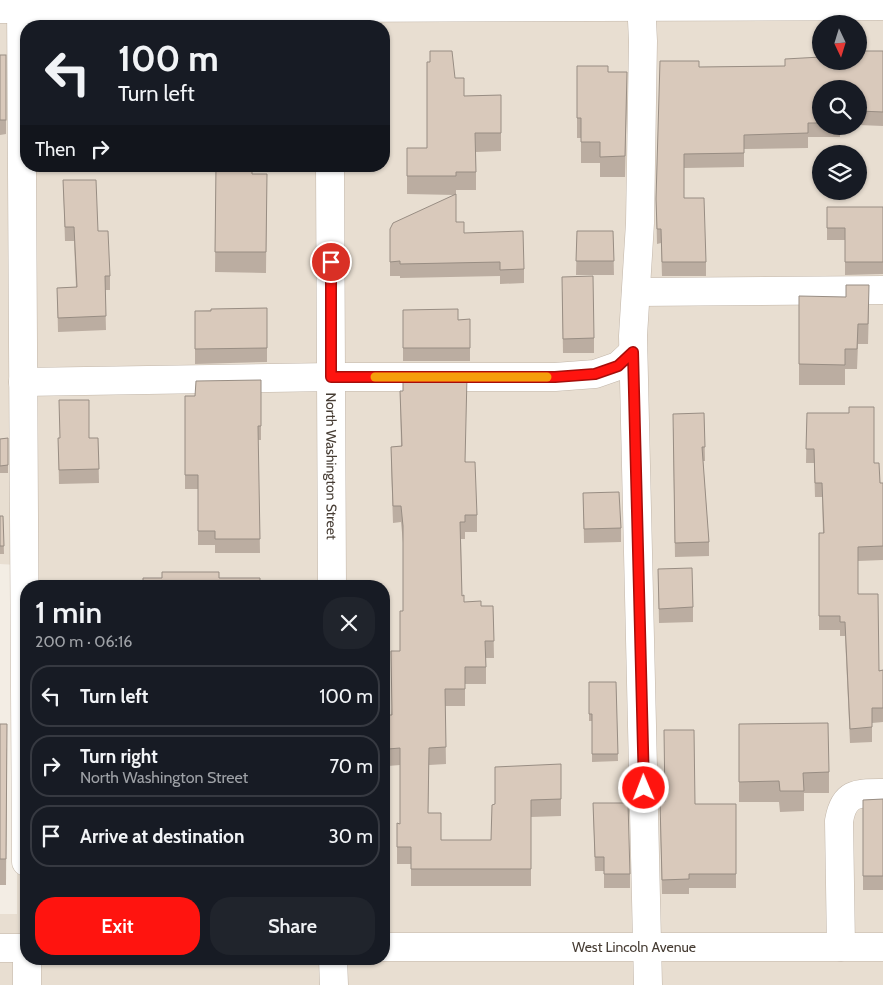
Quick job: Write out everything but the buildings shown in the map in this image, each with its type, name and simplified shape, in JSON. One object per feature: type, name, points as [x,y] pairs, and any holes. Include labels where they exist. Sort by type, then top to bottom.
[{"type":"street","points":[[641,4],[643,41],[640,204],[633,352],[648,985]]},
{"type":"street","points":[[24,580],[23,382],[14,6],[330,12],[641,4],[883,6]]},
{"type":"street","name":"North Washington Street","points":[[330,172],[332,580]]},
{"type":"street","points":[[636,292],[883,290]]},
{"type":"street","points":[[23,382],[331,377],[555,377],[595,374],[618,366],[633,352]]},
{"type":"street","points":[[842,947],[839,820],[841,806],[848,798],[860,793],[883,793]]},
{"type":"street","name":"West Lincoln Avenue","points":[[390,947],[883,947]]},
{"type":"street","points":[[0,948],[20,948]]},
{"type":"street","points":[[27,965],[27,985]]},
{"type":"street","points":[[333,965],[334,985]]},
{"type":"shaded area","points":[[0,0],[883,0],[883,985],[0,985],[0,914],[17,914],[17,565],[0,564]]},
{"type":"slow traffic","points":[[375,377],[547,377]]},
{"type":"route","points":[[331,262],[331,377],[555,377],[595,374],[618,366],[633,352],[644,788]]}]
